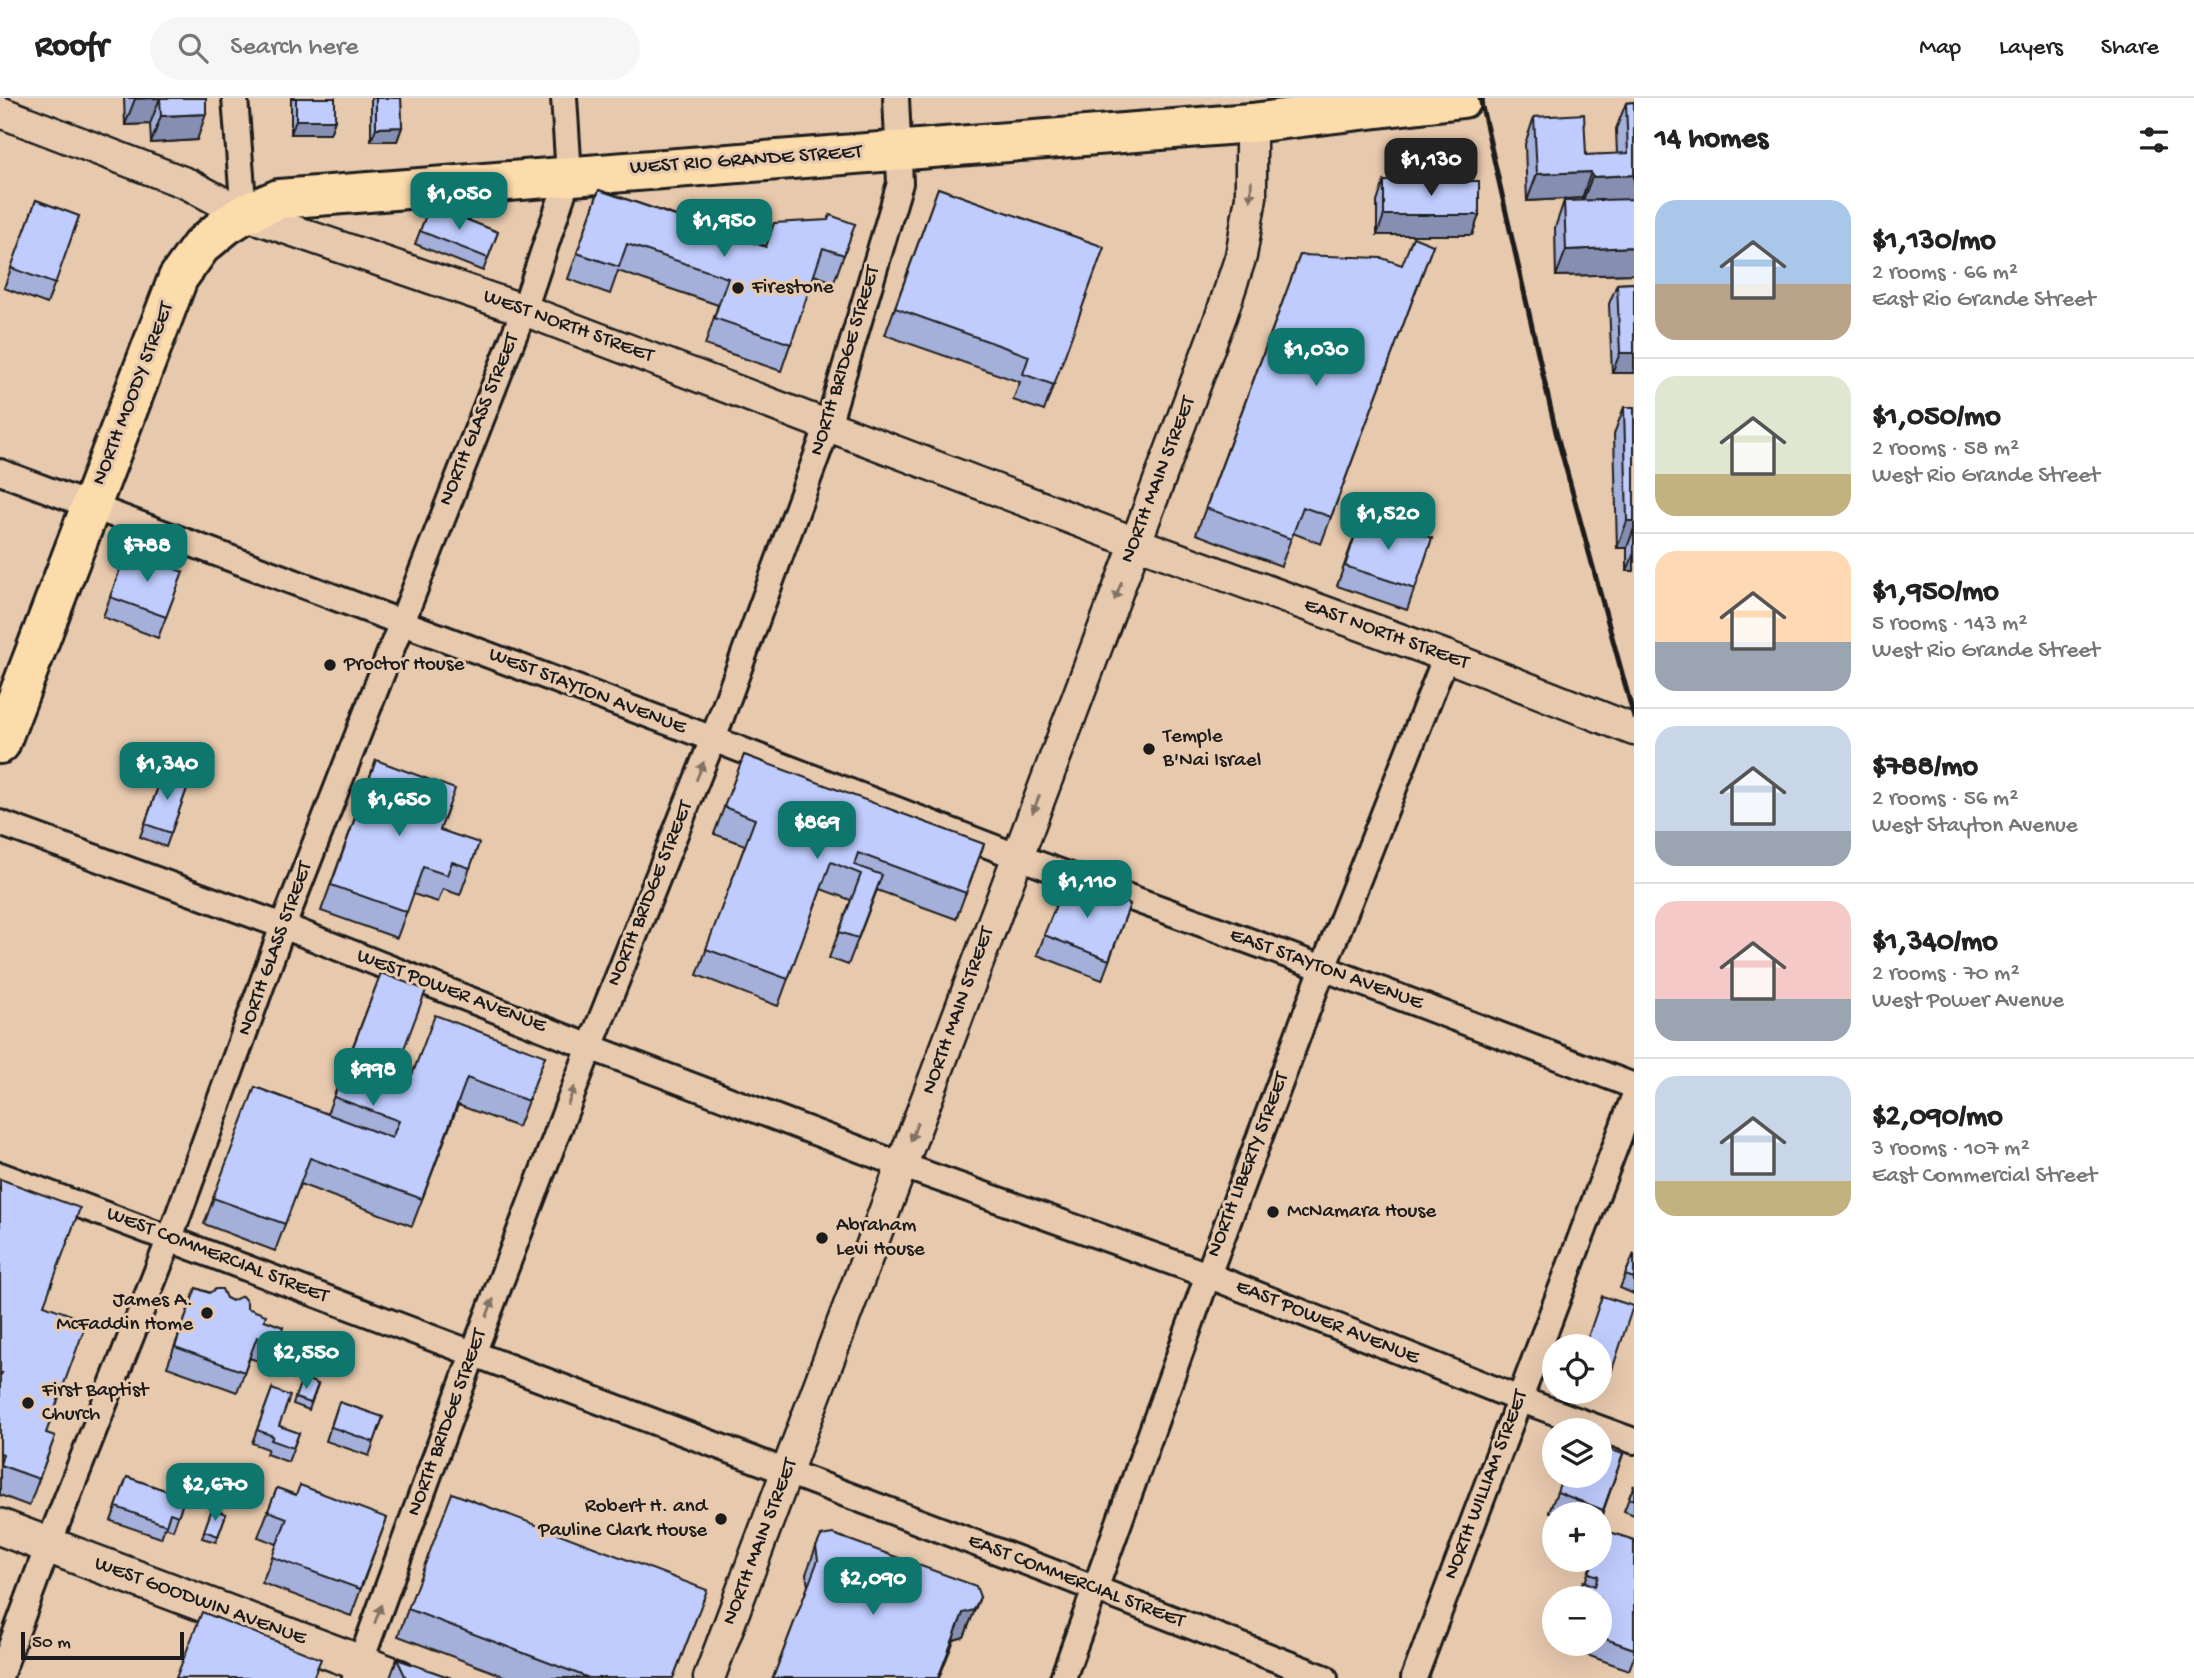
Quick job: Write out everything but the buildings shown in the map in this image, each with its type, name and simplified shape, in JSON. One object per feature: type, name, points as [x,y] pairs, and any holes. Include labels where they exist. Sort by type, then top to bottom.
[{"type":"main road","name":"WEST RIO GRANDE STREET","points":[[244,214],[279,200],[900,149],[1250,110],[1464,98]]},
{"type":"main road","name":"NORTH MOODY STREET","points":[[0,744],[178,278],[201,246],[244,214]]},
{"type":"main road","name":"WEST GOODWIN AVENUE","points":[[0,1527],[357,1670],[400,1678]]},
{"type":"street","points":[[235,98],[244,214]]},
{"type":"street","name":"NORTH GLASS STREET","points":[[0,1676],[48,1546],[170,1238],[283,926],[524,310],[569,175],[564,98]]},
{"type":"street","name":"NORTH BRIDGE STREET","points":[[357,1670],[590,1047],[713,739],[828,425],[900,183],[896,98]]},
{"type":"street","name":"NORTH MAIN STREET","points":[[709,1678],[1016,856],[1136,543],[1241,256],[1251,197],[1250,110]]},
{"type":"street","name":"WEST NORTH STREET","points":[[0,112],[188,184],[244,214],[524,310],[1136,543]]},
{"type":"street","name":"WEST STAYTON AVENUE","points":[[0,472],[401,621],[1016,856]]},
{"type":"street","name":"EAST NORTH STREET","points":[[1136,543],[1446,656],[1634,730]]},
{"type":"street","name":"NORTH LIBERTY STREET","points":[[1063,1678],[1208,1275],[1323,968],[1446,656]]},
{"type":"street","name":"WEST POWER AVENUE","points":[[0,823],[283,926],[901,1166]]},
{"type":"street","name":"EAST STAYTON AVENUE","points":[[1016,856],[1323,968],[1634,1086]]},
{"type":"street","name":"NORTH WILLIAM STREET","points":[[1414,1678],[1634,1097]]},
{"type":"street","name":"EAST POWER AVENUE","points":[[901,1166],[1208,1275],[1519,1399],[1634,1441]]},
{"type":"street","name":"WEST COMMERCIAL STREET","points":[[0,1175],[787,1472]]},
{"type":"street","name":"EAST COMMERCIAL STREET","points":[[787,1472],[1096,1588],[1325,1678]]},
{"type":"railway","points":[[1480,98],[1556,432],[1634,717]]},
{"type":"place","name":"Firestone","points":[[738,288]]},
{"type":"place","name":"Proctor House","points":[[330,665]]},
{"type":"place","name":"Temple B'Nai Israel","points":[[1149,749]]},
{"type":"place","name":"McNamara House","points":[[1273,1212]]},
{"type":"place","name":"Abraham Levi House","points":[[822,1238]]},
{"type":"place","name":"James A. McFaddin Home","points":[[207,1313]]},
{"type":"place","name":"First Baptist Church","points":[[28,1403]]},
{"type":"place","name":"Robert H. and Pauline Clark House","points":[[721,1519]]}]
